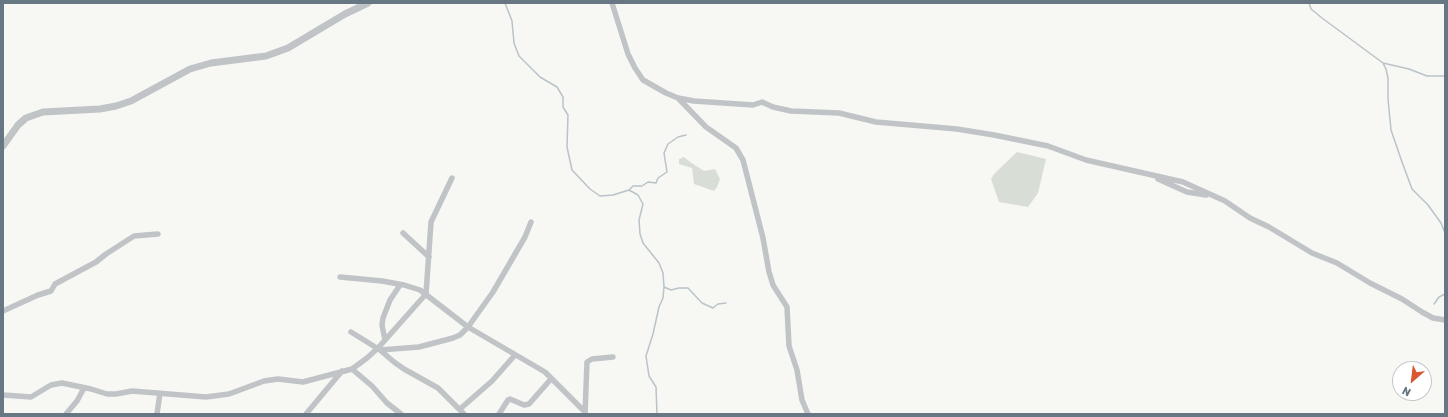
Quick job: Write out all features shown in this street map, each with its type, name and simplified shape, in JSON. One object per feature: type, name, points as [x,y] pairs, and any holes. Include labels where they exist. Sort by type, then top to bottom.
[{"type":"street","points":[[3,146],[18,125],[26,118],[43,112],[100,109],[116,106],[131,101],[190,69],[211,63],[266,56],[288,48],[345,14],[368,3]]},
{"type":"street","points":[[612,3],[634,68],[643,80],[678,98],[694,101],[753,105],[762,102],[773,107],[791,111],[839,113],[876,122],[994,135],[1048,146],[1086,160],[1186,183],[1225,201],[1250,218],[1269,227],[1312,253],[1337,263],[1433,318],[1445,320]]},
{"type":"street","points":[[678,98],[706,127],[736,148],[743,160],[763,238],[769,272],[773,285],[787,307],[790,346],[797,370],[802,400],[808,414]]},
{"type":"street","points":[[3,395],[31,397],[51,385],[62,383],[107,394],[132,391],[206,397],[229,394],[264,381],[278,379],[302,382],[352,369],[379,348],[426,294],[431,222],[452,178]]},
{"type":"street","points":[[379,348],[419,347],[438,343],[460,335],[468,327],[493,292],[525,237],[531,222]]},
{"type":"street","points":[[403,233],[429,258]]},
{"type":"street","points":[[3,311],[38,295],[51,291],[55,284],[96,262],[134,236],[158,234]]},
{"type":"street","points":[[340,277],[382,281],[400,284],[420,290],[468,327],[544,372],[585,413]]},
{"type":"street","points":[[385,340],[382,325],[383,318],[390,300],[400,284]]},
{"type":"street","points":[[351,332],[379,348],[404,369],[438,388],[464,414]]},
{"type":"street","points":[[460,409],[492,381],[515,355]]},
{"type":"street","points":[[585,413],[586,362],[592,359],[613,357]]},
{"type":"street","points":[[352,369],[372,386],[387,403],[402,414]]},
{"type":"street","points":[[306,414],[342,371]]},
{"type":"street","points":[[499,414],[510,399],[524,405],[530,404],[551,379]]},
{"type":"street","points":[[66,414],[77,402],[84,388]]},
{"type":"street","points":[[157,414],[160,393]]},
{"type":"shaded area","points":[[1017,152],[1046,159],[1038,193],[1028,207],[999,202],[991,179],[994,174]]},
{"type":"shaded area","points":[[684,157],[704,171],[715,169],[720,179],[714,191],[694,184],[692,168],[679,164],[679,159]]},
{"type":"waterway","points":[[505,3],[512,21],[514,43],[519,56],[540,77],[557,87],[563,97],[563,107],[568,115],[567,147],[572,170],[590,189],[600,196],[613,195],[629,190],[638,195],[643,204],[639,220],[640,234],[643,243],[659,263],[663,273],[664,287],[663,298],[659,307],[646,356],[649,376],[656,387],[657,414]]},
{"type":"waterway","points":[[1309,3],[1311,9],[1322,18],[1383,63],[1388,78],[1388,99],[1391,130],[1402,162],[1412,189],[1428,205],[1441,223],[1445,233]]},
{"type":"waterway","points":[[1383,63],[1409,69],[1427,76],[1445,76]]},
{"type":"waterway","points":[[629,190],[633,186],[642,186],[648,182],[656,183],[658,178],[667,172],[664,153],[668,144],[678,137],[686,135]]},
{"type":"waterway","points":[[664,287],[671,290],[688,288],[702,303],[713,308],[718,304],[726,303]]},
{"type":"waterway","points":[[1434,304],[1439,297],[1445,294]]}]
